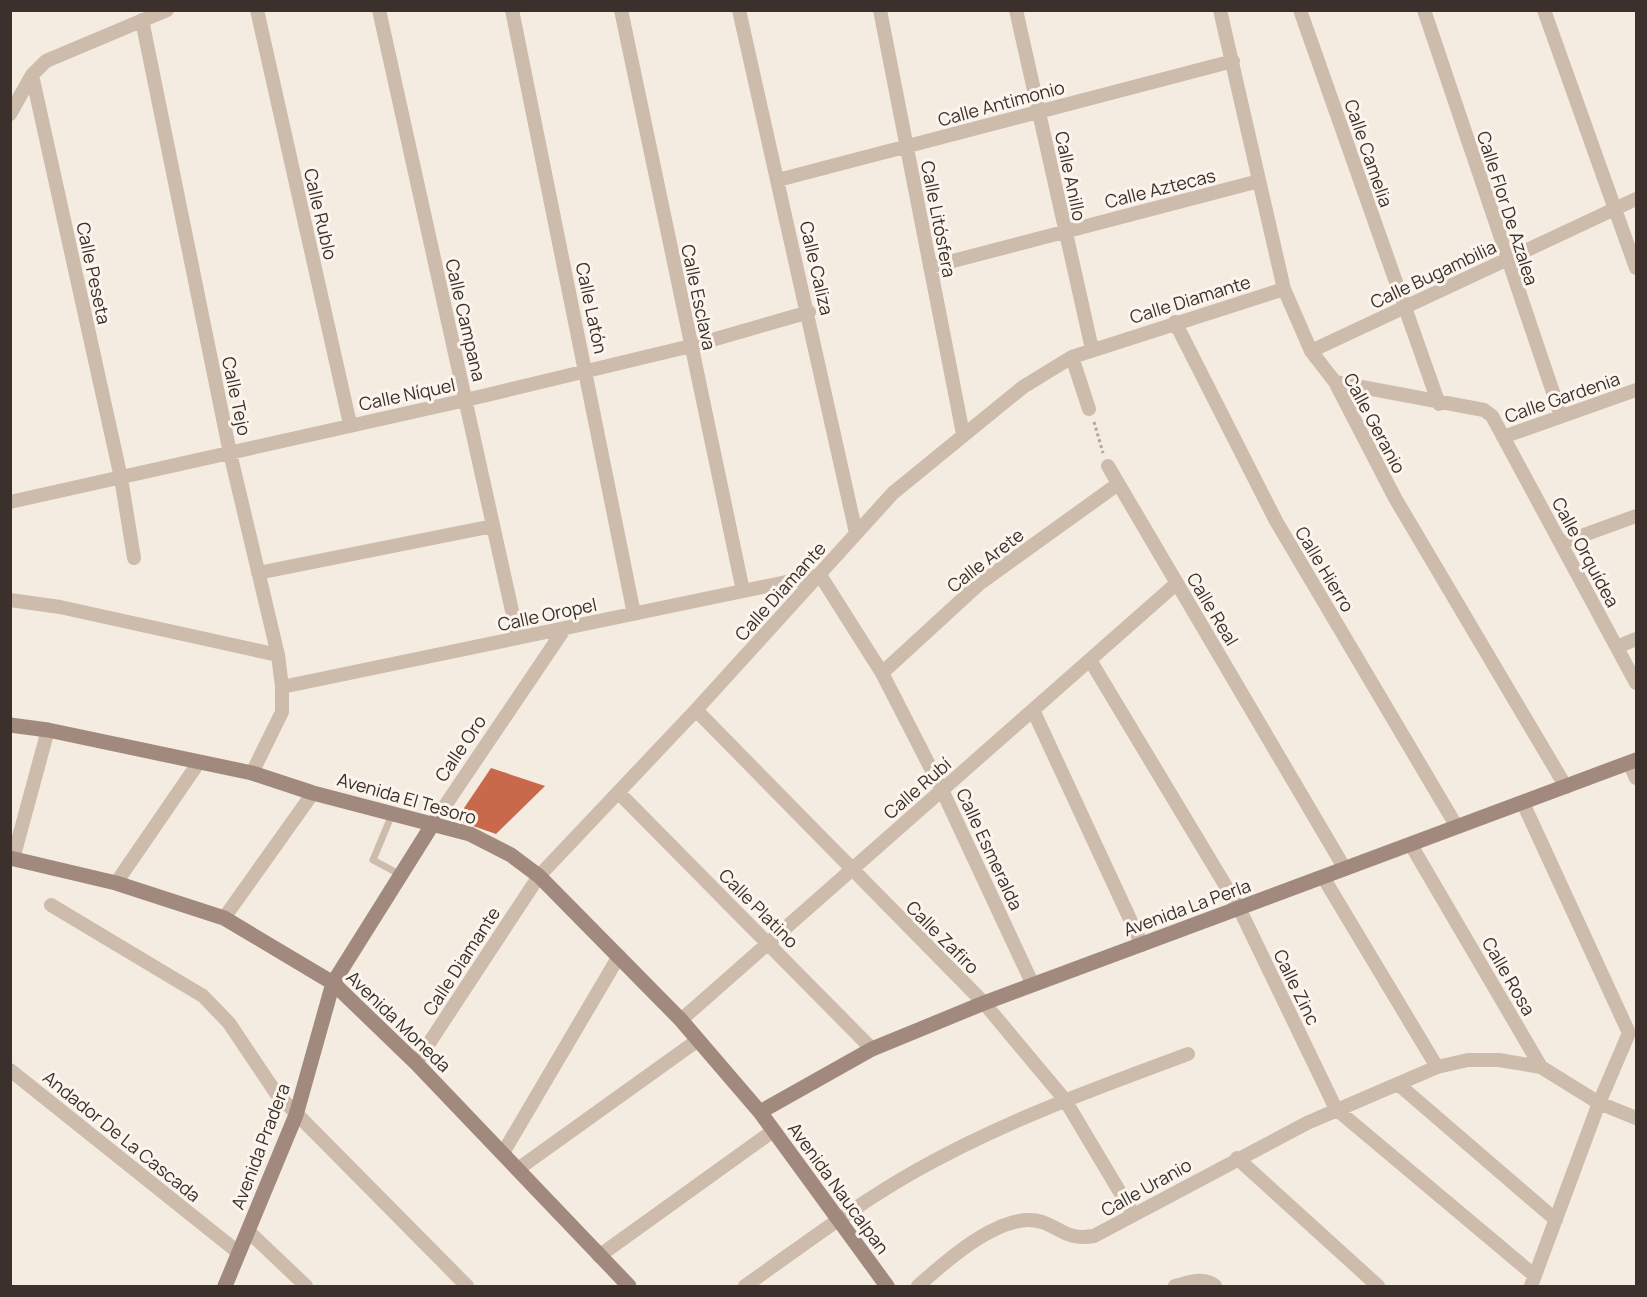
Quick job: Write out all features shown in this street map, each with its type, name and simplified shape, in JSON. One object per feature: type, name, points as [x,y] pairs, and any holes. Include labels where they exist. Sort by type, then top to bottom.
[{"type":"main road","name":"Avenida El Tesoro","points":[[10,725],[48,730],[252,773],[313,793],[434,822],[470,834],[511,855],[538,876],[619,956],[681,1020],[760,1112]]},
{"type":"main road","name":"Avenida La Perla","points":[[760,1112],[872,1049],[984,1004],[1633,762]]},
{"type":"main road","name":"Calle Oro","points":[[333,983],[434,822]]},
{"type":"main road","name":"Avenida Moneda","points":[[12,858],[116,884],[224,918],[333,983],[416,1063],[625,1285]]},
{"type":"main road","name":"Avenida Pradera","points":[[225,1287],[296,1115],[333,983]]},
{"type":"main road","name":"Avenida Naucalpan","points":[[760,1112],[887,1287]]},
{"type":"street","points":[[10,114],[32,75],[46,61],[167,10]]},
{"type":"street","name":"Calle Rublo","points":[[257,10],[350,424]]},
{"type":"street","name":"Calle Campana","points":[[379,10],[518,638]]},
{"type":"street","name":"Calle Latón","points":[[512,10],[587,370],[634,614]]},
{"type":"street","name":"Calle Esclava","points":[[621,10],[743,591]]},
{"type":"street","name":"Calle Caliza","points":[[739,10],[856,533]]},
{"type":"street","name":"Calle Litósfera","points":[[879,10],[963,434]]},
{"type":"street","name":"Calle Anillo","points":[[1016,10],[1092,349]]},
{"type":"street","name":"Calle Geranio","points":[[1220,10],[1284,289],[1311,351],[1335,382],[1395,498],[1566,787]]},
{"type":"street","name":"Calle Camelia","points":[[1300,10],[1404,308]]},
{"type":"street","name":"Calle Flor De Azalea","points":[[1424,10],[1506,259],[1561,416]]},
{"type":"street","points":[[1544,10],[1636,268]]},
{"type":"street","name":"Calle Tejo","points":[[142,20],[230,453],[278,655],[282,712],[252,773]]},
{"type":"street","name":"Calle Antimonio","points":[[778,180],[1233,62]]},
{"type":"street","name":"Calle Peseta","points":[[32,75],[121,478],[134,558]]},
{"type":"street","name":"Calle Aztecas","points":[[930,267],[1259,181]]},
{"type":"street","name":"Calle Bugambilia","points":[[1311,351],[1636,199]]},
{"type":"street","name":"Calle Diamante","points":[[416,1063],[538,876],[619,793],[894,494],[963,434],[1023,387],[1072,357],[1175,322],[1284,289]]},
{"type":"street","points":[[1404,308],[1439,404]]},
{"type":"street","name":"Calle Níquel","points":[[10,502],[350,424],[466,400],[691,346],[808,312]]},
{"type":"street","name":"Calle Hierro","points":[[1175,322],[1276,521],[1457,827]]},
{"type":"street","points":[[1072,357],[1089,408]]},
{"type":"street","name":"Calle Gardenia","points":[[1335,382],[1488,412],[1503,437],[1636,390]]},
{"type":"street","name":"Calle Orquídea","points":[[1503,437],[1636,683]]},
{"type":"street","name":"Calle Real","points":[[1108,466],[1345,869]]},
{"type":"street","name":"Calle Arete","points":[[882,673],[979,584],[1118,484]]},
{"type":"street","points":[[1562,543],[1636,516]]},
{"type":"street","points":[[258,573],[493,526]]},
{"type":"street","name":"Calle Oropel","points":[[282,687],[820,575]]},
{"type":"street","name":"Calle Esmeralda","points":[[820,575],[882,673],[942,790],[1034,985]]},
{"type":"street","name":"Calle Rubí","points":[[681,1020],[1177,583]]},
{"type":"street","points":[[10,600],[60,607],[278,655]]},
{"type":"street","name":"Calle Oro","points":[[434,822],[565,628]]},
{"type":"street","points":[[1617,647],[1636,639]]},
{"type":"street","name":"Calle Zinc","points":[[1090,660],[1239,908],[1336,1109],[1533,1281]]},
{"type":"street","name":"Calle Zafiro","points":[[696,710],[984,1004],[1065,1100],[1133,1214]]},
{"type":"street","points":[[1033,710],[1142,945]]},
{"type":"street","points":[[12,858],[48,730]]},
{"type":"street","points":[[116,884],[199,762]]},
{"type":"street","points":[[1633,762],[1636,778]]},
{"type":"street","points":[[224,918],[313,793]]},
{"type":"street","name":"Calle Platino","points":[[619,793],[872,1049]]},
{"type":"street","points":[[1523,803],[1633,1035],[1599,1103],[1533,1281]]},
{"type":"street","name":"Calle Rosa","points":[[1410,845],[1541,1067],[1599,1103],[1636,1118]]},
{"type":"street","points":[[1323,877],[1437,1067]]},
{"type":"street","points":[[51,905],[203,996],[229,1023],[276,1093],[467,1287]]},
{"type":"street","points":[[503,1153],[619,956]]},
{"type":"street","points":[[518,1169],[698,1040]]},
{"type":"street","points":[[745,1287],[840,1220],[917,1170],[974,1140],[1065,1100],[1188,1054]]},
{"type":"street","name":"Calle Uranio","points":[[918,1287],[945,1262],[996,1228],[1021,1220],[1042,1222],[1065,1235],[1080,1238],[1094,1236],[1237,1158],[1336,1109],[1437,1067],[1468,1060],[1499,1060],[1541,1067]]},
{"type":"street","name":"Andador De La Cascada","points":[[10,1070],[239,1253]]},
{"type":"street","points":[[1398,1084],[1556,1220]]},
{"type":"street","points":[[599,1256],[773,1131]]},
{"type":"street","points":[[1237,1158],[1378,1287]]},
{"type":"street","points":[[248,1231],[306,1287]]},
{"type":"street","points":[[1175,1287],[1196,1281],[1210,1282],[1215,1287]]},
{"type":"lane","points":[[393,812],[372,860],[401,875]]},
{"type":"path","points":[[1089,408],[1108,466]]},
{"type":"building","points":[[491,768],[545,786],[496,834],[456,820]]}]
